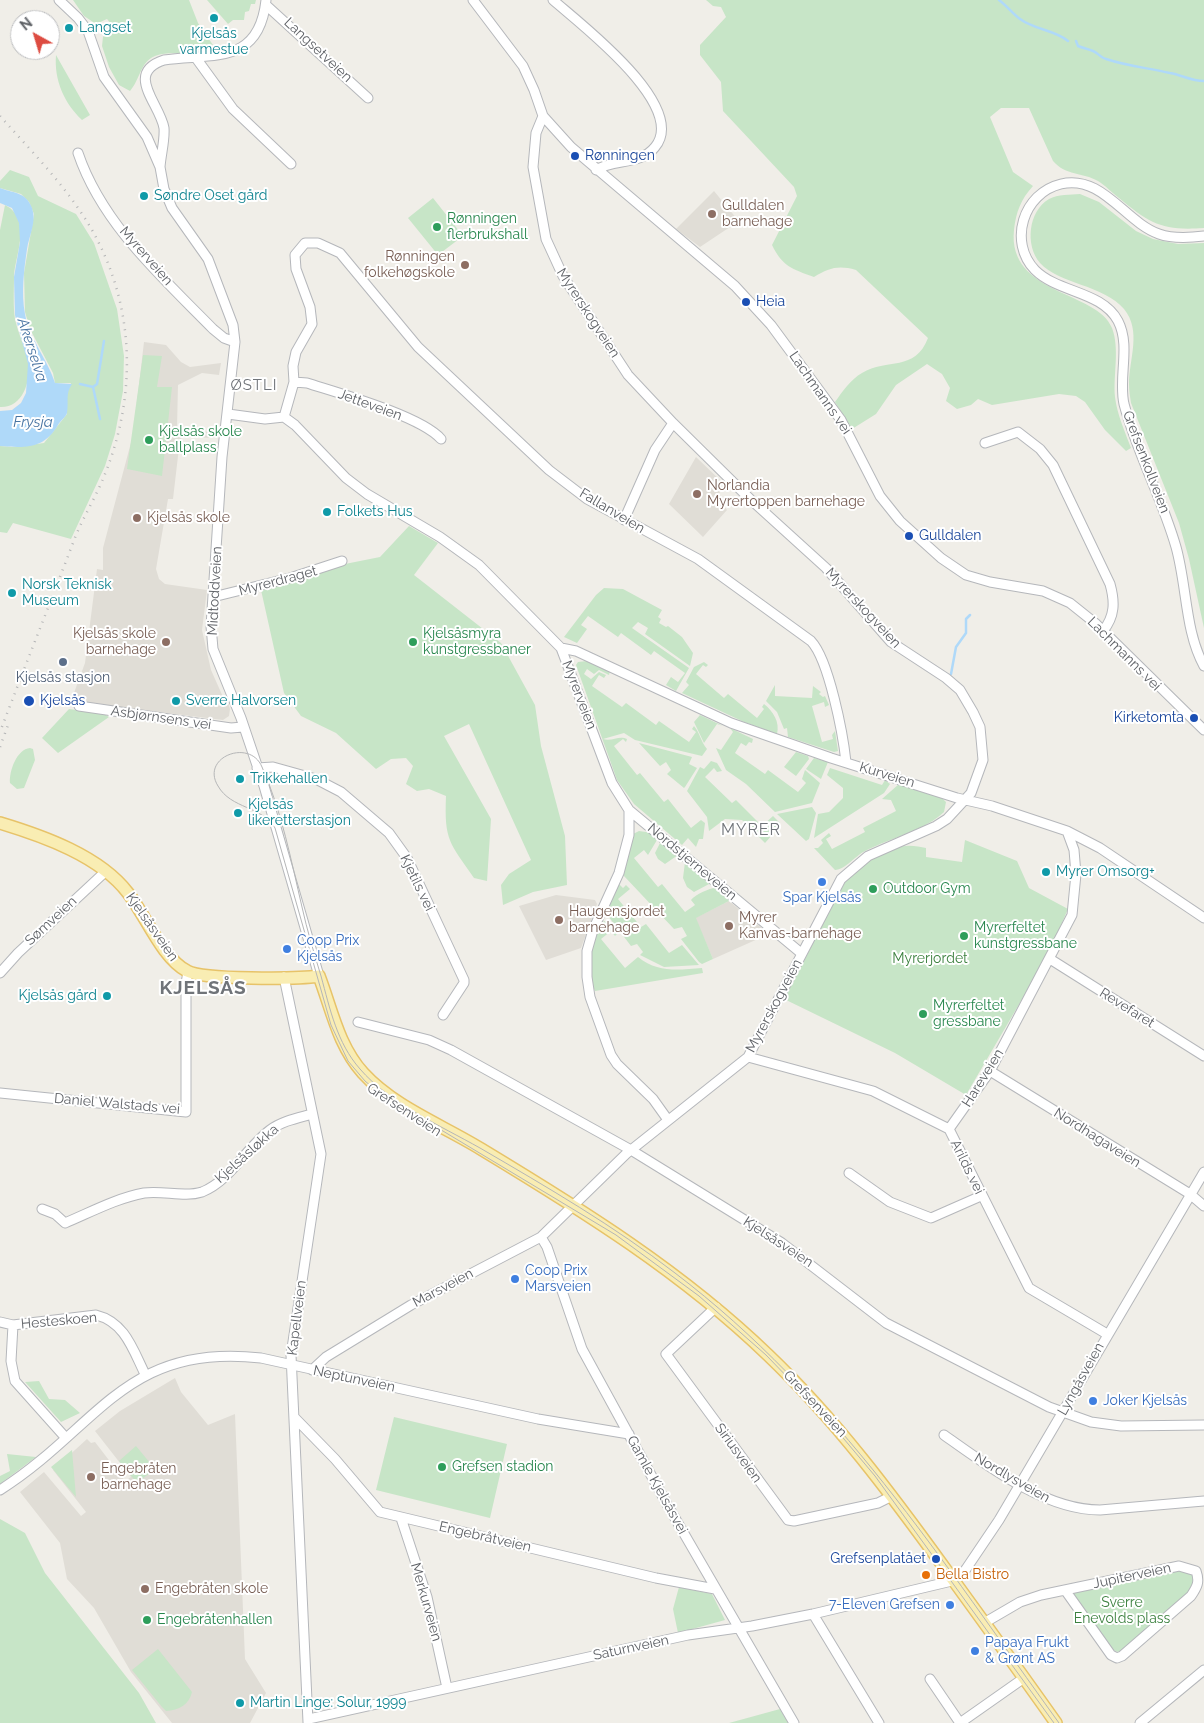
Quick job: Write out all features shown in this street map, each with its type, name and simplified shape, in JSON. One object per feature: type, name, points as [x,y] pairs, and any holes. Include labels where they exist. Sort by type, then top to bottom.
[{"type":"main road","name":"Kjelsåsveien","points":[[0,823],[66,849],[105,872],[123,887],[171,958],[188,972],[215,977],[319,976]]},
{"type":"main road","name":"Grefsenveien","points":[[319,976],[319,994],[332,1039],[345,1062],[361,1082],[374,1094],[407,1115],[479,1155],[498,1161],[574,1206],[640,1249],[716,1307],[802,1388],[855,1448],[892,1496],[1056,1723]]},
{"type":"street","name":"Midtoddveien","points":[[59,0],[78,18],[88,31],[104,77],[139,124],[160,167],[164,189],[172,208],[208,259],[231,319],[235,342],[222,457],[211,626],[213,649],[258,768],[319,976]]},
{"type":"street","name":"Lachmanns vei","points":[[473,0],[523,66],[543,116],[571,147],[728,280],[761,312],[841,420],[880,496],[909,530],[960,571],[990,582],[1037,589],[1055,595],[1078,609],[1204,730]]},
{"type":"street","points":[[553,0],[621,59],[653,104],[661,123],[661,138],[650,152],[642,158],[607,164],[596,170]]},
{"type":"street","points":[[160,167],[164,128],[159,111],[145,86],[145,77],[156,62],[172,59],[223,56],[242,47],[254,33],[266,2]]},
{"type":"street","name":"Langsetveien","points":[[266,2],[368,98]]},
{"type":"street","points":[[196,58],[233,109],[291,164]]},
{"type":"street","name":"Myrerskogveien","points":[[543,116],[535,140],[534,181],[546,240],[553,259],[628,375],[673,423],[750,499],[826,568],[891,642],[946,678],[960,690],[977,720],[983,743],[982,760],[976,783],[947,819],[936,826],[868,856],[848,872],[837,885],[748,1057],[631,1150],[574,1206]]},
{"type":"street","name":"Myrerveien","points":[[78,153],[84,170],[102,202],[127,236],[213,329],[224,338],[235,342]]},
{"type":"street","name":"Grefsenkollveien","points":[[1204,236],[1181,238],[1159,234],[1136,221],[1094,188],[1072,182],[1052,187],[1037,197],[1023,220],[1021,234],[1024,254],[1037,272],[1047,280],[1100,304],[1118,322],[1123,344],[1124,404],[1176,547],[1185,587],[1193,642],[1204,666]]},
{"type":"street","name":"Fallanveien","points":[[294,382],[293,366],[296,352],[312,324],[310,307],[296,268],[297,250],[305,243],[318,242],[334,249],[418,347],[550,470],[587,499],[698,559],[811,640],[822,656],[844,746],[846,762]]},
{"type":"street","points":[[228,414],[284,418],[294,382]]},
{"type":"street","name":"Jetteveien","points":[[294,382],[307,384],[394,413],[435,432],[441,439]]},
{"type":"street","name":"Myrerveien","points":[[284,418],[310,438],[346,478],[367,494],[433,533],[479,565],[561,648],[612,783],[629,810]]},
{"type":"street","points":[[624,520],[656,450],[673,423]]},
{"type":"street","points":[[985,442],[1018,432],[1040,449],[1053,465],[1110,584],[1114,600],[1114,610],[1111,619],[1103,631]]},
{"type":"street","name":"Myrerdraget","points":[[213,597],[290,578],[342,561]]},
{"type":"street","name":"Kurveien","points":[[561,648],[576,651],[730,723],[956,798],[965,798],[1066,831],[1100,848],[1204,918]]},
{"type":"street","name":"Asbjørnsens vei","points":[[79,706],[223,727],[243,727]]},
{"type":"street","name":"Kjetils vei","points":[[258,768],[273,767],[316,779],[341,792],[389,833],[407,858],[464,980],[464,983],[443,1015]]},
{"type":"street","points":[[629,810],[629,835],[619,873],[589,942],[586,965],[588,987],[611,1055],[617,1064],[653,1099],[668,1120]]},
{"type":"street","name":"Nordstjerneveien","points":[[629,810],[801,953]]},
{"type":"street","name":"Hareveien","points":[[949,1129],[990,1071],[1070,921],[1076,901],[1076,874],[1074,850],[1066,831]]},
{"type":"street","name":"Sømveien","points":[[0,973],[14,956],[105,872]]},
{"type":"street","name":"Revefaret","points":[[1050,959],[1204,1056]]},
{"type":"street","name":"Daniel Walstads vei","points":[[0,1093],[186,1112],[186,983],[188,972]]},
{"type":"street","name":"Kapellveien","points":[[284,977],[320,1162],[292,1346],[309,1721]]},
{"type":"street","name":"Kjelsåsveien","points":[[358,1022],[429,1040],[451,1050],[631,1150],[796,1251],[886,1323],[957,1362],[1062,1412],[1091,1422],[1126,1427],[1204,1425]]},
{"type":"street","name":"Arilds vei","points":[[748,1057],[874,1091],[949,1129],[981,1196],[1029,1288],[1107,1334]]},
{"type":"street","name":"Nordhagaveien","points":[[990,1071],[1181,1191],[1190,1194],[1204,1206]]},
{"type":"street","name":"Kjelsåsløkka","points":[[42,1209],[55,1214],[66,1223],[99,1208],[145,1193],[190,1194],[201,1192],[222,1179],[268,1131],[283,1122],[312,1114]]},
{"type":"street","name":"Lyngåsveien","points":[[954,1581],[966,1568],[1020,1484],[1204,1172]]},
{"type":"street","points":[[849,1173],[890,1202],[931,1218],[981,1196]]},
{"type":"street","name":"Marsveien","points":[[312,1370],[326,1357],[411,1305],[541,1237],[574,1206]]},
{"type":"street","name":"Gamle Kjelsåsvei","points":[[541,1237],[549,1252],[582,1349],[715,1589],[794,1723]]},
{"type":"street","name":"Siriusveien","points":[[716,1307],[666,1354],[788,1520],[794,1521],[878,1503],[892,1496]]},
{"type":"street","name":"Hesteskoen","points":[[65,1437],[15,1381],[11,1361],[13,1325],[88,1316],[104,1317],[123,1332],[145,1374]]},
{"type":"street","points":[[0,1322],[13,1325]]},
{"type":"street","name":"Neptunveien","points":[[0,1490],[40,1461],[115,1394],[145,1374],[180,1362],[227,1355],[261,1358],[538,1419],[629,1434]]},
{"type":"street","name":"Engebråtveien","points":[[295,1418],[335,1459],[380,1512],[665,1580],[715,1589]]},
{"type":"street","name":"Nordlysveien","points":[[944,1435],[1045,1499],[1087,1510],[1204,1501]]},
{"type":"street","name":"Merkurveien","points":[[401,1518],[426,1597],[447,1688]]},
{"type":"street","name":"Jupiterveien","points":[[984,1623],[1020,1602],[1065,1590],[1170,1567],[1186,1566],[1196,1571],[1198,1585],[1191,1596],[1122,1656],[1116,1658],[1111,1655],[1065,1590]]},
{"type":"street","name":"Saturnveien","points":[[309,1721],[447,1688],[688,1635],[739,1628],[813,1614],[954,1581]]},
{"type":"street","points":[[813,1614],[879,1723]]},
{"type":"street","points":[[1140,1723],[1204,1670]]},
{"type":"street","points":[[930,1679],[960,1723],[1024,1678]]},
{"type":"shaded area","name":"Gulldalen barnehage","points":[[714,191],[737,219],[730,227],[700,247],[676,229]]},
{"type":"shaded area","name":"Kjelsås skole","points":[[144,342],[166,345],[181,362],[190,367],[221,363],[219,375],[202,373],[178,385],[177,428],[185,431],[218,432],[218,438],[184,437],[180,439],[173,499],[168,499],[156,569],[159,579],[165,584],[207,590],[202,630],[211,670],[230,709],[229,716],[223,720],[71,701],[85,663],[97,569],[103,570],[103,548],[133,435]]},
{"type":"shaded area","name":"Norlandia Myrertoppen barnehage","points":[[696,457],[722,482],[718,485],[721,490],[717,498],[727,510],[703,537],[669,504]]},
{"type":"shaded area","name":"Haugensjordet barnehage","points":[[556,895],[595,900],[597,904],[581,948],[546,960],[519,906]]},
{"type":"shaded area","name":"Myrer Kanvas-barnehage","points":[[729,901],[769,934],[713,959],[695,918]]},
{"type":"shaded area","points":[[175,1378],[181,1392],[208,1425],[235,1414],[245,1659],[266,1693],[250,1723],[172,1723],[131,1672],[94,1608],[67,1579],[60,1543],[20,1492],[44,1472],[81,1516],[86,1512],[53,1470],[87,1439],[91,1443],[95,1442],[125,1481],[131,1477],[95,1431],[120,1411]]},
{"type":"green space","points":[[73,0],[189,0],[198,23],[213,45],[200,52],[170,53],[155,56],[146,62],[130,91],[119,85],[109,67],[102,46],[103,37],[112,25],[107,19],[96,24],[84,16]]},
{"type":"green space","points":[[207,0],[256,0],[255,4],[251,4],[249,11],[245,12],[244,20],[233,20],[228,24]]},
{"type":"green space","points":[[706,0],[1204,0],[1204,228],[1178,228],[1158,224],[1140,214],[1098,181],[1069,172],[1058,166],[1053,161],[1029,108],[1001,108],[990,117],[1013,172],[1033,186],[1020,206],[1014,230],[1016,251],[1024,268],[1038,280],[1055,290],[1090,306],[1103,316],[1112,328],[1116,345],[1115,397],[1131,448],[1126,451],[1105,430],[1085,402],[1076,396],[1059,394],[992,405],[978,399],[971,405],[957,409],[946,401],[950,388],[942,374],[927,364],[896,385],[876,414],[852,429],[835,402],[847,386],[862,373],[871,369],[899,363],[916,356],[928,338],[856,270],[834,268],[814,277],[789,266],[776,252],[772,245],[797,196],[794,187],[723,111],[721,82],[700,55],[700,45],[726,17],[721,7],[713,6]]},
{"type":"green space","points":[[56,60],[59,60],[90,115],[82,120],[65,99],[59,82]]},
{"type":"green space","points":[[10,170],[29,177],[38,196],[76,214],[94,243],[117,309],[124,356],[123,391],[115,434],[105,466],[71,539],[13,523],[7,533],[0,532],[0,446],[14,447],[44,443],[67,414],[66,395],[71,383],[55,383],[53,373],[30,329],[25,312],[24,273],[34,214],[29,202],[21,194],[0,188],[0,181]]},
{"type":"green space","points":[[1080,194],[1099,202],[1136,231],[1153,239],[1178,244],[1204,243],[1204,628],[1179,523],[1131,403],[1129,384],[1133,336],[1129,318],[1124,309],[1105,295],[1048,270],[1040,263],[1032,248],[1031,229],[1033,220],[1042,204],[1056,196]]},
{"type":"green space","name":"Rønningen flerbrukshall","points":[[433,198],[463,236],[438,255],[408,218]]},
{"type":"green space","points":[[5,205],[13,211],[18,219],[20,228],[14,277],[14,309],[16,325],[27,357],[29,371],[26,386],[19,399],[8,406],[0,407],[0,230]]},
{"type":"green space","points":[[143,355],[162,356],[157,387],[172,387],[162,476],[127,469]]},
{"type":"green space","points":[[409,526],[438,543],[414,575],[501,643],[535,705],[541,746],[565,836],[567,885],[533,892],[503,905],[501,885],[509,874],[531,860],[469,724],[444,736],[491,819],[487,881],[474,878],[450,841],[446,823],[446,796],[429,789],[417,791],[406,784],[413,766],[406,758],[391,759],[376,769],[336,733],[301,716],[284,693],[261,590],[345,564],[380,557]]},
{"type":"green space","points":[[604,588],[623,589],[662,610],[658,617],[661,619],[659,623],[666,627],[668,626],[682,637],[693,653],[690,666],[645,634],[648,628],[638,622],[632,628],[689,668],[676,691],[666,685],[671,677],[678,682],[685,673],[654,651],[651,655],[621,633],[618,637],[588,616],[581,625],[587,629],[577,643],[564,637],[596,595]]},
{"type":"green space","points":[[587,661],[610,671],[609,675],[599,670],[594,674],[587,669],[584,674],[591,679],[599,672],[606,675],[604,678],[599,675],[592,686],[622,707],[626,703],[656,725],[659,721],[689,742],[696,732],[692,729],[694,726],[698,732],[707,749],[702,756],[635,740],[624,733],[603,739],[624,738],[627,739],[626,742],[623,739],[614,746],[637,775],[640,773],[664,802],[668,799],[691,828],[701,820],[705,823],[703,839],[699,839],[696,847],[688,838],[682,845],[634,804],[617,780],[576,665],[578,662]]},
{"type":"green space","points":[[704,662],[708,665],[706,667],[703,665],[696,674],[724,698],[728,694],[757,718],[764,709],[762,707],[764,704],[775,717],[778,725],[777,734],[744,722],[682,693],[689,685],[686,682],[694,667]]},
{"type":"green space","points":[[775,685],[775,696],[812,698],[813,686],[821,692],[819,694],[823,697],[825,696],[829,705],[825,707],[824,702],[812,706],[822,742],[833,739],[832,735],[835,731],[838,751],[834,752],[788,737],[787,728],[784,729],[777,712],[766,701]]},
{"type":"green space","points":[[69,709],[104,714],[109,717],[58,753],[42,738]]},
{"type":"green space","points":[[700,715],[723,726],[717,724],[704,743],[694,722]]},
{"type":"green space","points":[[730,728],[753,739],[752,743],[749,742],[746,746],[741,743],[735,753],[765,774],[768,770],[798,792],[806,783],[802,779],[805,770],[820,783],[812,803],[775,812],[746,784],[726,770],[716,748],[721,750],[733,732]]},
{"type":"green space","points":[[639,743],[692,757],[689,764],[697,768],[685,787],[667,774],[671,770],[666,762],[660,766]]},
{"type":"green space","points":[[30,748],[33,749],[35,760],[24,788],[17,789],[10,783],[12,767],[21,752]]},
{"type":"green space","points":[[796,752],[808,756],[809,759],[796,776],[784,767]]},
{"type":"green space","points":[[814,758],[828,762],[821,779],[806,769]]},
{"type":"green space","points":[[711,761],[717,763],[722,771],[717,772],[714,768],[705,777],[732,803],[736,800],[762,826],[773,816],[780,823],[780,826],[765,843],[742,820],[725,819],[709,831],[707,817],[687,791],[700,767],[704,769]]},
{"type":"green space","points":[[830,768],[882,785],[885,780],[890,784],[884,793],[814,838],[818,814],[829,812],[843,798],[843,788],[827,775]]},
{"type":"green space","points":[[899,784],[941,797],[946,802],[944,812],[928,824],[863,852],[843,867],[835,870],[814,848],[818,848],[823,843],[821,840],[829,833],[831,836],[826,839],[832,849],[865,832],[863,828],[896,811],[891,800],[882,799]]},
{"type":"green space","points":[[812,807],[816,813],[809,839],[806,841],[777,814]]},
{"type":"green space","points":[[639,831],[653,833],[657,840],[648,855],[644,850],[634,858],[658,887],[662,884],[685,912],[695,905],[691,900],[693,898],[702,892],[717,887],[729,899],[729,901],[696,918],[713,959],[702,964],[699,962],[681,939],[687,936],[682,927],[674,929],[624,876],[623,873],[633,834]]},
{"type":"green space","name":"Myrerjordet","points":[[965,840],[1017,861],[1029,888],[1068,909],[1049,953],[966,1095],[895,1053],[784,999],[845,882],[857,870],[890,850],[908,846],[926,848],[926,857],[962,862]]},
{"type":"green space","points":[[661,841],[678,855],[665,864],[658,859],[655,853]]},
{"type":"green space","points":[[685,862],[711,883],[694,892],[687,887],[683,878]]},
{"type":"green space","points":[[618,883],[623,888],[626,885],[630,889],[618,899],[641,927],[646,924],[669,953],[682,945],[699,965],[664,967],[640,955],[643,952],[637,944],[631,946],[605,912]]},
{"type":"green space","points":[[605,921],[617,934],[615,936],[611,931],[601,939],[625,968],[638,957],[653,966],[661,968],[676,970],[702,968],[703,973],[595,991],[590,975],[591,957],[594,939],[600,923]]},
{"type":"green space","points":[[39,1381],[49,1399],[65,1400],[80,1413],[61,1422],[25,1382]]},
{"type":"green space","name":"Grefsen stadion","points":[[394,1417],[507,1444],[490,1518],[376,1490]]},
{"type":"green space","points":[[136,1446],[155,1469],[137,1483],[119,1461]]},
{"type":"green space","points":[[72,1450],[76,1497],[51,1467]]},
{"type":"green space","points":[[7,1454],[36,1457],[0,1484],[0,1476],[10,1471]]},
{"type":"green space","points":[[0,1519],[25,1533],[45,1573],[139,1693],[156,1723],[0,1723]]},
{"type":"green space","name":"Sverre Enevolds plass","points":[[1177,1568],[1192,1573],[1195,1580],[1192,1590],[1124,1650],[1118,1652],[1111,1649],[1072,1598],[1071,1591]]},
{"type":"green space","points":[[679,1587],[712,1594],[725,1620],[678,1633],[673,1609]]},
{"type":"green space","points":[[158,1649],[192,1692],[191,1697],[183,1706],[166,1711],[132,1670]]},
{"type":"green space","points":[[780,1709],[788,1723],[729,1723]]},
{"type":"water","name":"Frysja","points":[[0,188],[26,198],[32,208],[34,218],[27,249],[23,282],[23,298],[27,323],[55,383],[72,384],[69,391],[67,413],[53,433],[40,443],[26,447],[0,446],[0,411],[12,410],[21,403],[26,393],[28,364],[15,315],[14,277],[20,242],[19,223],[12,208],[0,203]]},
{"type":"waterway","points":[[999,0],[1026,23],[1057,34],[1068,41]]},
{"type":"waterway","points":[[1076,41],[1078,46],[1093,51],[1104,58],[1204,81]]},
{"type":"waterway","points":[[93,387],[97,384],[104,341]]},
{"type":"waterway","points":[[80,384],[93,387]]},
{"type":"waterway","points":[[93,387],[100,419]]},
{"type":"waterway","points":[[951,674],[956,647],[966,633],[966,619],[970,615]]},
{"type":"tram line","points":[[1054,1723],[875,1476],[823,1414],[766,1355],[699,1296],[616,1235],[378,1092],[365,1081],[348,1061],[331,1025],[275,828],[262,815],[238,804],[224,794],[214,776],[216,767],[221,760],[229,755],[238,753],[248,754],[256,758],[262,767],[281,819],[306,924],[331,1013],[345,1048],[360,1069],[400,1103],[530,1177],[628,1239],[675,1273],[733,1321],[787,1372],[884,1483],[929,1542],[1059,1723]]},
{"type":"railway","points":[[0,116],[61,185],[92,230],[106,259],[117,289],[127,350],[123,413],[115,444],[102,482],[76,535],[0,732]]},
{"type":"railway","points":[[0,747],[8,725]]},
{"type":"place","name":"Kjelsås varmestue","points":[[214,18]]},
{"type":"place","name":"Langset","points":[[69,28]]},
{"type":"place","name":"Rønningen","points":[[575,156]]},
{"type":"place","name":"Søndre Oset gård","points":[[144,196]]},
{"type":"place","name":"Gulldalen barnehage","points":[[712,214]]},
{"type":"place","name":"Rønningen flerbrukshall","points":[[437,227]]},
{"type":"place","name":"Rønningen folkehøgskole","points":[[465,265]]},
{"type":"place","name":"Heia","points":[[746,302]]},
{"type":"place","name":"Kjelsås skole ballplass","points":[[149,440]]},
{"type":"place","name":"Norlandia Myrertoppen barnehage","points":[[697,494]]},
{"type":"place","name":"Folkets Hus","points":[[327,512]]},
{"type":"place","name":"Kjelsås skole","points":[[137,518]]},
{"type":"place","name":"Gulldalen","points":[[909,536]]},
{"type":"place","name":"Norsk Teknisk Museum","points":[[12,593]]},
{"type":"place","name":"Kjelsås skole barnehage","points":[[166,642]]},
{"type":"place","name":"Kjelsåsmyra kunstgressbaner","points":[[413,642]]},
{"type":"place","name":"Kjelsås stasjon","points":[[63,662]]},
{"type":"place","name":"Kjelsås","points":[[29,701]]},
{"type":"place","name":"Sverre Halvorsen","points":[[176,701]]},
{"type":"place","name":"Kirketomta","points":[[1194,718]]},
{"type":"place","name":"Trikkehallen","points":[[240,779]]},
{"type":"place","name":"Kjelsås likeretterstasjon","points":[[238,813]]},
{"type":"place","name":"Myrer Omsorg+","points":[[1046,872]]},
{"type":"place","name":"Spar Kjelsås","points":[[822,882]]},
{"type":"place","name":"Outdoor Gym","points":[[873,889]]},
{"type":"place","name":"Haugensjordet barnehage","points":[[559,920]]},
{"type":"place","name":"Myrer Kanvas-barnehage","points":[[729,926]]},
{"type":"place","name":"Myrerfeltet kunstgressbane","points":[[964,936]]},
{"type":"place","name":"Coop Prix Kjelsås","points":[[287,949]]},
{"type":"place","name":"Kjelsås gård","points":[[107,996]]},
{"type":"place","name":"Myrerfeltet gressbane","points":[[923,1014]]},
{"type":"place","name":"Coop Prix Marsveien","points":[[515,1279]]},
{"type":"place","name":"Joker Kjelsås","points":[[1093,1401]]},
{"type":"place","name":"Grefsen stadion","points":[[442,1467]]},
{"type":"place","name":"Engebråten barnehage","points":[[91,1477]]},
{"type":"place","name":"Grefsenplatået","points":[[936,1559]]},
{"type":"place","name":"Bella Bistro","points":[[926,1575]]},
{"type":"place","name":"Engebråten skole","points":[[145,1589]]},
{"type":"place","name":"7-Eleven Grefsen","points":[[950,1605]]},
{"type":"place","name":"Engebråtenhallen","points":[[147,1620]]},
{"type":"place","name":"Papaya Frukt & Grønt AS","points":[[975,1651]]},
{"type":"place","name":"Martin Linge: Solur, 1999","points":[[240,1703]]},
{"type":"district","name":"ØSTLI","points":[[254,385]]},
{"type":"district","name":"MYRER","points":[[751,830]]},
{"type":"district","name":"KJELSÅS","points":[[203,988]]},
{"type":"water label","name":"Akerselva","points":[[32,350]]}]
